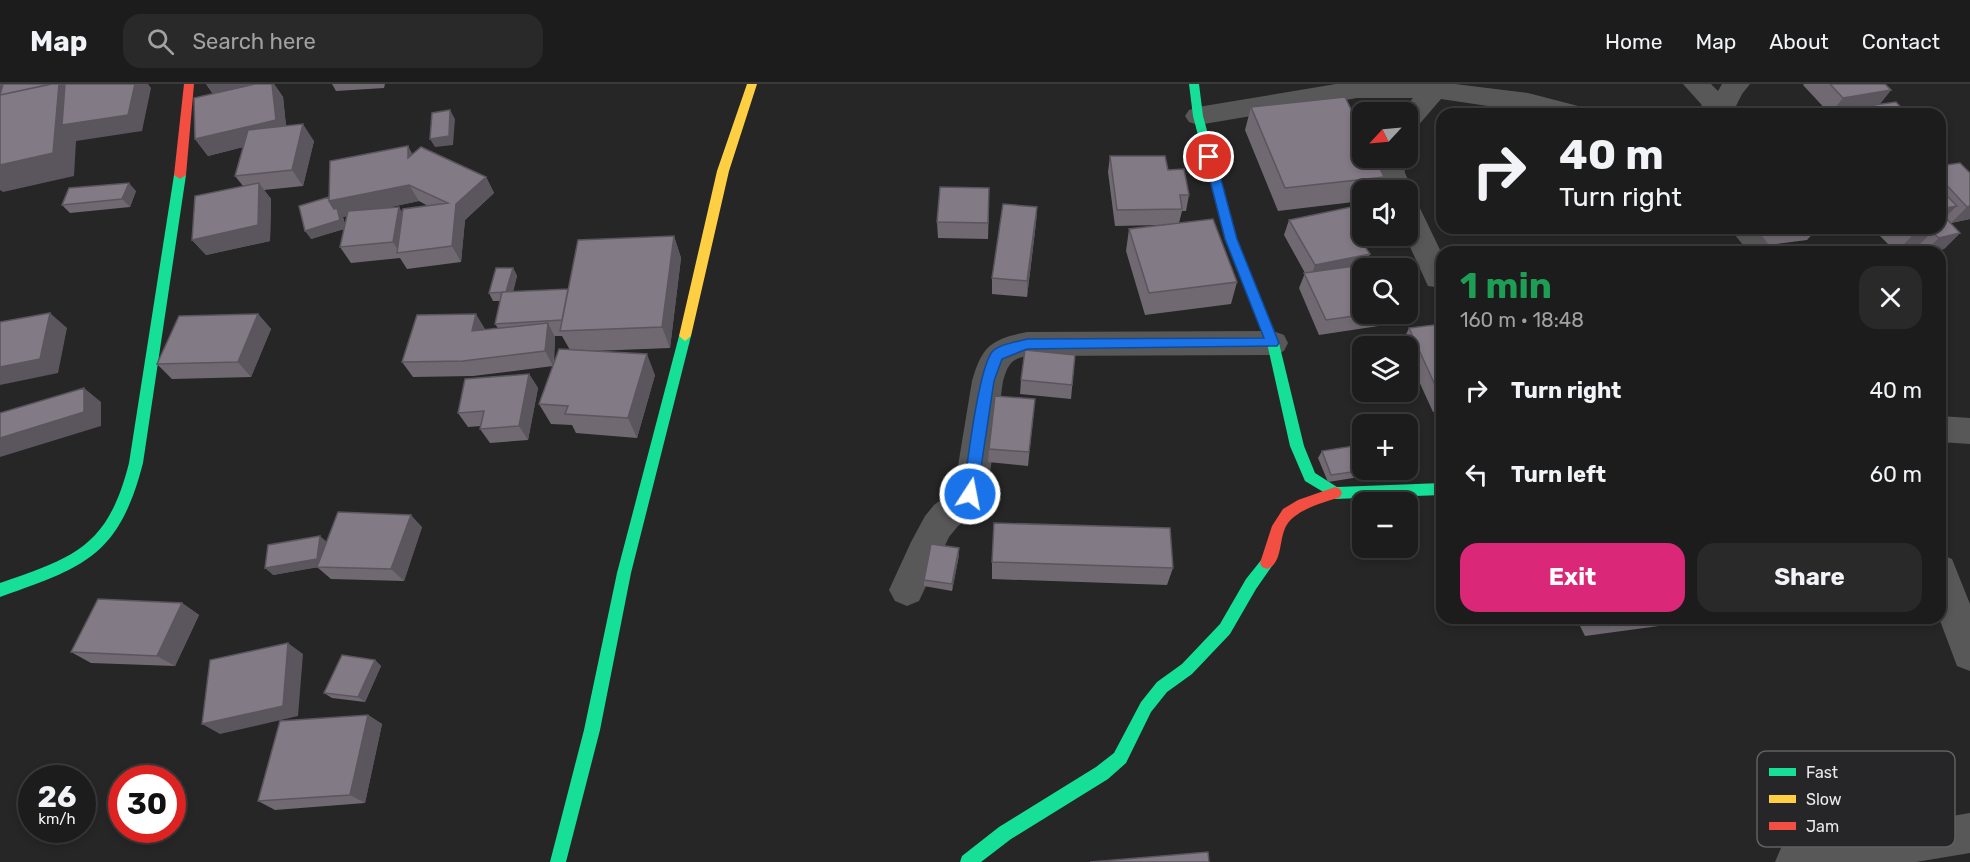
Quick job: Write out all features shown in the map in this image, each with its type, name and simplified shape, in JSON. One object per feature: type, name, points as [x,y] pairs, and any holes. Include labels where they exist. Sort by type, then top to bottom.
[{"type":"street","points":[[0,590],[48,573],[80,558],[104,537],[118,520],[131,489],[162,284],[175,216],[186,138],[189,84]]},
{"type":"street","points":[[558,862],[592,730],[624,573],[682,348],[723,171],[752,84]]},
{"type":"street","points":[[1194,84],[1198,116],[1231,239],[1272,343],[1297,446],[1310,477],[1335,493]]},
{"type":"street","points":[[1695,84],[1717,108]]},
{"type":"street","points":[[1722,108],[1731,90],[1737,84]]},
{"type":"street","points":[[1198,116],[1357,89],[1435,90],[1528,102],[1552,108]]},
{"type":"street","points":[[1418,109],[1435,90]]},
{"type":"street","points":[[1418,233],[1436,274]]},
{"type":"street","points":[[1749,234],[1761,246]]},
{"type":"street","points":[[907,590],[924,551],[944,517],[964,505],[970,494],[988,381],[997,356],[1002,351],[1027,344],[1272,343]]},
{"type":"street","points":[[1946,429],[1970,431]]},
{"type":"street","points":[[968,862],[1005,833],[1101,773],[1120,758],[1146,706],[1162,687],[1187,669],[1225,629],[1251,584],[1272,556],[1279,525],[1284,517],[1296,508],[1335,493],[1436,489]]},
{"type":"street","points":[[1946,587],[1970,654]]},
{"type":"street","points":[[1955,835],[1970,833]]},
{"type":"street","points":[[1795,862],[1886,847]]},
{"type":"building","points":[[3,84],[51,84],[0,95]]},
{"type":"building","points":[[59,84],[53,153],[0,165],[0,95]]},
{"type":"building","points":[[65,84],[135,84],[128,115],[62,125]]},
{"type":"building","points":[[255,84],[272,84],[276,120],[195,139],[194,98]]},
{"type":"building","points":[[1830,84],[1885,84],[1891,90],[1843,98]]},
{"type":"building","points":[[1345,97],[1352,111],[1352,168],[1380,168],[1384,177],[1285,188],[1251,107]]},
{"type":"building","points":[[1896,102],[1902,108],[1877,108],[1874,105]]},
{"type":"building","points":[[450,110],[449,136],[430,139],[432,113]]},
{"type":"building","points":[[303,124],[292,170],[235,176],[248,130]]},
{"type":"building","points":[[408,146],[408,158],[421,147],[486,177],[456,204],[452,246],[397,253],[403,209],[448,203],[409,185],[329,201],[330,161]]},
{"type":"building","points":[[1110,156],[1165,156],[1168,170],[1184,169],[1189,195],[1180,195],[1182,209],[1117,210]]},
{"type":"building","points":[[1960,163],[1970,173],[1970,206],[1967,207],[1946,184],[1946,165]]},
{"type":"building","points":[[129,183],[122,199],[62,205],[69,188]]},
{"type":"building","points":[[259,183],[258,225],[192,240],[195,196]]},
{"type":"building","points":[[940,187],[989,188],[988,223],[937,222]]},
{"type":"building","points":[[1946,195],[1957,206],[1946,208]]},
{"type":"building","points":[[329,197],[334,209],[337,208],[340,220],[305,231],[299,206]]},
{"type":"building","points":[[1003,204],[1037,207],[1027,281],[992,278]]},
{"type":"building","points":[[399,207],[393,242],[340,247],[348,211]]},
{"type":"building","points":[[1351,207],[1352,246],[1364,246],[1370,254],[1315,265],[1289,220]]},
{"type":"building","points":[[1946,218],[1960,233],[1939,238],[1934,234],[1946,234]]},
{"type":"building","points":[[1213,219],[1237,282],[1149,293],[1129,229]]},
{"type":"building","points":[[674,236],[662,327],[560,331],[578,240]]},
{"type":"building","points":[[1352,266],[1352,316],[1326,320],[1304,273]]},
{"type":"building","points":[[496,268],[513,268],[506,292],[489,293]]},
{"type":"building","points":[[568,289],[562,320],[495,324],[502,292]]},
{"type":"building","points":[[50,313],[40,359],[0,367],[0,322]]},
{"type":"building","points":[[258,314],[238,362],[157,364],[179,316]]},
{"type":"building","points":[[476,314],[472,331],[548,323],[545,351],[463,361],[402,362],[417,315]]},
{"type":"building","points":[[1436,325],[1436,387],[1418,348],[1418,336],[1413,336],[1409,328]]},
{"type":"building","points":[[559,349],[647,354],[628,418],[565,414],[568,406],[539,404]]},
{"type":"building","points":[[1025,350],[1075,355],[1072,385],[1021,380]]},
{"type":"building","points":[[529,374],[519,426],[480,429],[484,411],[458,413],[465,379]]},
{"type":"building","points":[[84,388],[84,412],[0,438],[0,413]]},
{"type":"building","points":[[995,396],[1035,399],[1029,452],[989,449]]},
{"type":"building","points":[[1352,446],[1352,472],[1331,475],[1322,451]]},
{"type":"building","points":[[338,512],[411,515],[391,569],[317,567]]},
{"type":"building","points":[[994,523],[1170,528],[1173,568],[992,562]]},
{"type":"building","points":[[320,536],[317,559],[265,568],[268,545]]},
{"type":"building","points":[[931,544],[959,548],[952,584],[924,580]]},
{"type":"building","points":[[98,599],[182,603],[157,656],[71,652]]},
{"type":"building","points":[[288,643],[283,706],[202,724],[210,660]]},
{"type":"building","points":[[342,655],[375,660],[358,697],[324,693]]},
{"type":"building","points":[[368,715],[350,795],[258,801],[280,721]]},
{"type":"building","points":[[1208,852],[1209,862],[1090,862]]},
{"type":"traffic: fast","points":[[1194,84],[1198,116],[1231,239],[1273,343],[1297,446],[1310,477],[1335,493],[1436,489]]},
{"type":"traffic: fast","points":[[0,590],[72,561],[106,535],[118,516],[136,463],[180,175]]},
{"type":"traffic: fast","points":[[558,862],[592,730],[624,573],[685,336]]},
{"type":"traffic: fast","points":[[968,862],[1005,833],[1102,773],[1120,758],[1146,707],[1162,687],[1187,669],[1225,629],[1251,584],[1267,563]]},
{"type":"traffic: slow","points":[[685,336],[723,171],[752,84]]},
{"type":"traffic: jam","points":[[180,175],[189,84]]},
{"type":"traffic: jam","points":[[1267,563],[1272,554],[1279,526],[1288,513],[1335,493]]},
{"type":"route","points":[[970,494],[988,381],[997,356],[1002,351],[1027,344],[1272,343],[1231,239],[1209,157]]}]
